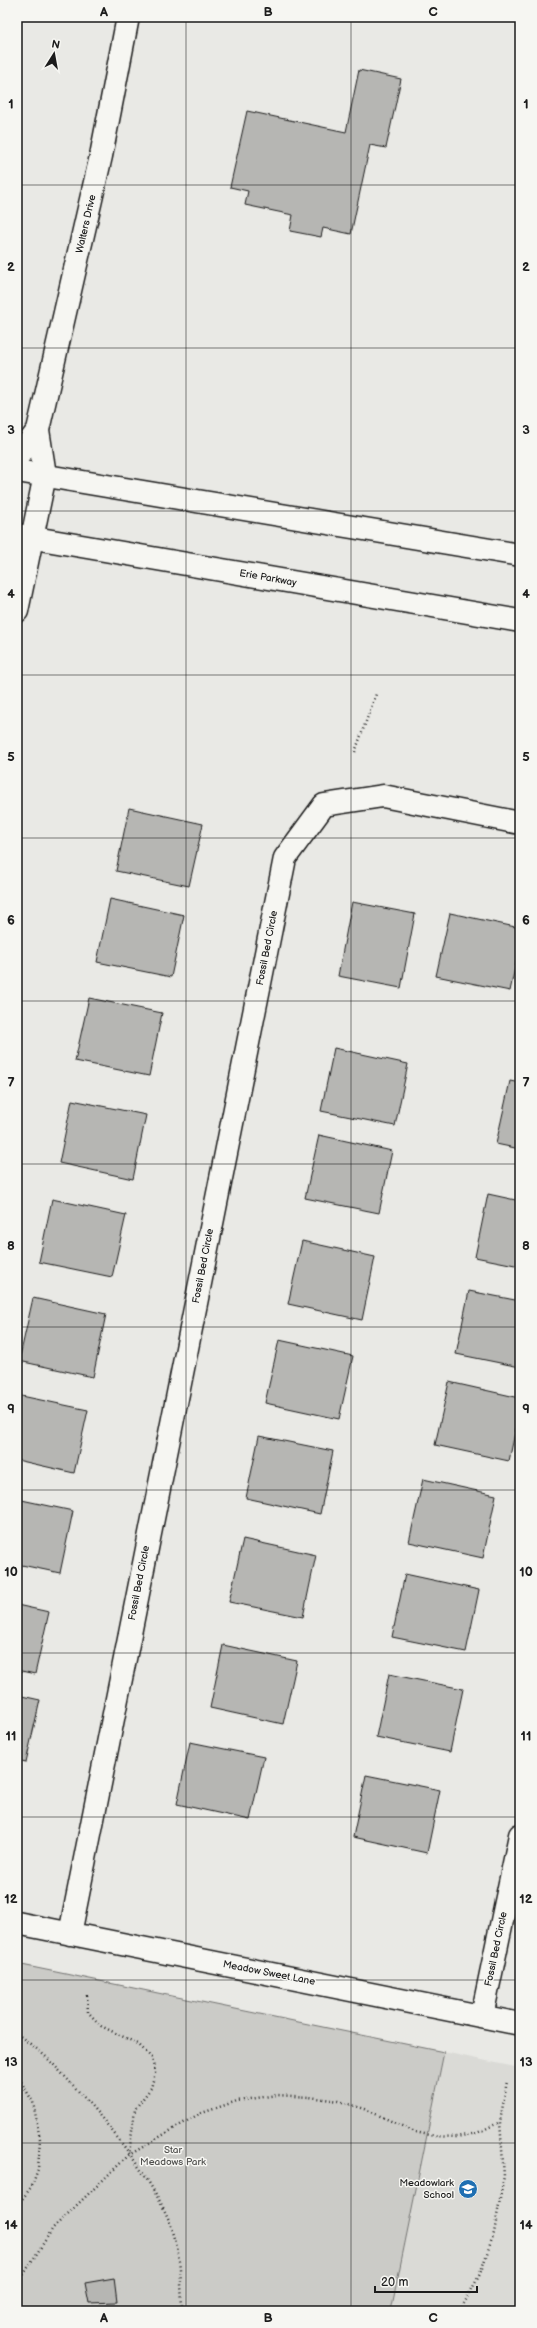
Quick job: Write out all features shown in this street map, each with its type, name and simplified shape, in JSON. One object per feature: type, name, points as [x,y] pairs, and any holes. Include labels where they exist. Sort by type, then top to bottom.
[{"type":"street","name":"Walters Drive","points":[[45,475],[38,430],[101,156],[128,17]]},
{"type":"street","name":"Walters Drive","points":[[17,458],[38,430]]},
{"type":"street","points":[[17,471],[520,555]]},
{"type":"street","points":[[17,611],[24,536],[45,475]]},
{"type":"street","name":"Erie Parkway","points":[[24,536],[520,621]]},
{"type":"street","name":"Fossil Bed Circle","points":[[70,1934],[285,858],[324,805],[383,796],[520,823]]},
{"type":"street","name":"Fossil Bed Circle","points":[[482,2016],[520,1835]]},
{"type":"street","name":"Meadow Sweet Lane","points":[[17,1923],[520,2024]]},
{"type":"path","points":[[355,752],[376,694]]},
{"type":"path","points":[[87,1995],[88,2012],[101,2026],[138,2044],[152,2058],[156,2073],[151,2088],[135,2109],[129,2154]]},
{"type":"path","points":[[17,2034],[51,2062],[90,2105],[129,2154],[168,2219],[181,2269],[182,2311]]},
{"type":"path","points":[[17,2075],[33,2102],[40,2139],[38,2169],[32,2186],[17,2206]]},
{"type":"path","points":[[460,2311],[480,2274],[494,2233],[504,2176],[500,2122],[507,2081]]},
{"type":"path","points":[[17,2285],[53,2228],[129,2154],[198,2114],[237,2101],[277,2095],[339,2101],[366,2109],[415,2132],[435,2136],[456,2137],[477,2133],[500,2122]]},
{"type":"shaded area","name":"Meadowlark School","points":[[444,2052],[520,2068],[520,2311],[391,2311]]},
{"type":"green space","name":"Star Meadows Park","points":[[17,1964],[444,2052],[391,2311],[17,2311]]},
{"type":"building","points":[[359,70],[401,79],[386,148],[370,145],[351,234],[323,228],[321,237],[290,231],[293,215],[245,205],[248,191],[230,187],[247,111],[346,132]]},
{"type":"building","points":[[129,808],[203,824],[189,886],[116,871]]},
{"type":"building","points":[[110,899],[184,915],[171,977],[97,962]]},
{"type":"building","points":[[352,902],[415,914],[401,988],[338,976]]},
{"type":"building","points":[[450,913],[520,928],[520,944],[510,991],[436,976]]},
{"type":"building","points":[[89,998],[162,1013],[149,1076],[75,1061]]},
{"type":"building","points":[[334,1048],[408,1064],[395,1126],[321,1111]]},
{"type":"building","points":[[510,1081],[520,1083],[520,1149],[496,1144]]},
{"type":"building","points":[[72,1100],[146,1115],[133,1179],[59,1163]]},
{"type":"building","points":[[319,1135],[392,1151],[379,1213],[305,1198]]},
{"type":"building","points":[[488,1194],[520,1201],[520,1266],[475,1257]]},
{"type":"building","points":[[52,1199],[126,1215],[112,1277],[39,1262]]},
{"type":"building","points":[[302,1241],[375,1257],[362,1320],[288,1304]]},
{"type":"building","points":[[469,1291],[520,1301],[520,1367],[456,1354]]},
{"type":"building","points":[[33,1298],[106,1314],[93,1377],[19,1361]]},
{"type":"building","points":[[279,1340],[353,1356],[339,1419],[265,1403]]},
{"type":"building","points":[[449,1382],[520,1398],[520,1409],[509,1461],[435,1445]]},
{"type":"building","points":[[17,1395],[88,1410],[74,1473],[17,1460]]},
{"type":"building","points":[[259,1436],[333,1451],[320,1514],[246,1498]]},
{"type":"building","points":[[423,1479],[496,1495],[483,1558],[409,1542]]},
{"type":"building","points":[[17,1499],[73,1511],[60,1573],[17,1564]]},
{"type":"building","points":[[243,1539],[316,1555],[303,1617],[229,1602]]},
{"type":"building","points":[[405,1574],[479,1590],[466,1652],[392,1637]]},
{"type":"building","points":[[17,1605],[49,1612],[35,1674],[17,1670]]},
{"type":"building","points":[[223,1645],[297,1661],[283,1724],[210,1708]]},
{"type":"building","points":[[389,1674],[463,1689],[450,1752],[376,1737]]},
{"type":"building","points":[[17,1695],[40,1700],[26,1762],[17,1760]]},
{"type":"building","points":[[190,1742],[264,1757],[250,1820],[177,1804]]},
{"type":"building","points":[[366,1775],[440,1790],[427,1853],[353,1837]]},
{"type":"building","points":[[114,2278],[117,2302],[89,2303],[85,2283]]},
{"type":"place","name":"Meadowlark School","points":[[468,2189]]}]
